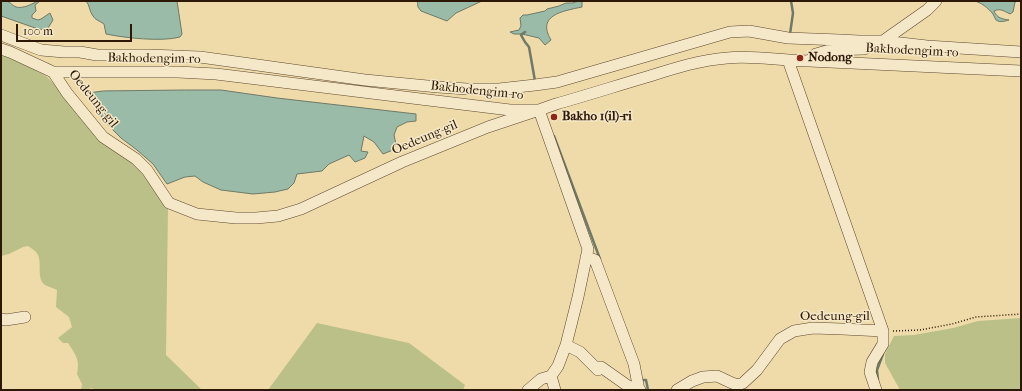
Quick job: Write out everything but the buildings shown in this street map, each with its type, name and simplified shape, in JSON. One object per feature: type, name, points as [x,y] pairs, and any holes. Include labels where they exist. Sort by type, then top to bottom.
[{"type":"street","points":[[809,61],[816,54],[830,50],[864,48],[883,41],[927,10],[936,1]]},
{"type":"street","points":[[1,35],[41,50],[80,52],[97,55],[150,54],[200,57],[364,80],[446,87],[499,89],[534,86],[557,82],[730,32],[749,31],[788,38],[859,42],[883,41],[927,46],[1021,52]]},
{"type":"street","name":"Bakhodengim-ro","points":[[1,49],[53,72],[178,72],[216,74],[510,110],[539,110],[703,61],[746,56],[788,60],[1021,71]]},
{"type":"street","points":[[788,60],[883,331],[883,344],[872,362],[870,372],[876,390]]},
{"type":"street","name":"Oedeung-gil","points":[[53,72],[67,93],[104,137],[136,159],[147,170],[169,203],[196,214],[236,218],[278,216],[301,209],[402,162],[488,127],[539,110]]},
{"type":"street","points":[[528,390],[541,379],[551,376],[558,366],[566,346],[588,249],[539,110]]},
{"type":"street","points":[[566,346],[580,352],[598,370],[598,367],[600,367],[628,386],[637,389],[634,364],[596,260],[586,257]]},
{"type":"street","points":[[1,319],[6,320],[25,317]]},
{"type":"street","name":"Oedeung-gil","points":[[677,390],[692,381],[703,377],[717,376],[738,385],[743,383],[757,370],[780,339],[794,330],[813,328],[842,328],[883,331]]},
{"type":"street","points":[[551,376],[555,390]]},
{"type":"path","name":"Oedeung-gil","points":[[883,331],[892,332],[920,330],[952,324],[976,317],[1021,314]]},
{"type":"green space","points":[[1,53],[46,76],[134,163],[168,208],[166,355],[202,390],[96,390],[91,388],[89,390],[81,390],[82,384],[77,374],[78,361],[75,354],[68,343],[63,343],[58,338],[72,327],[69,317],[56,307],[57,290],[46,286],[42,282],[40,278],[38,256],[35,251],[28,246],[1,256]]},
{"type":"green space","points":[[1021,318],[1021,390],[900,390],[885,363],[885,354],[894,336],[914,335],[953,328],[978,321]]},
{"type":"green space","points":[[317,323],[409,343],[465,385],[463,390],[268,390]]},
{"type":"shaded area","points":[[1,1],[8,2],[16,7],[22,7],[38,1],[39,2],[35,5],[36,11],[32,15],[32,18],[38,20],[50,13],[53,20],[46,30],[38,29],[1,16]]},
{"type":"shaded area","points":[[86,1],[177,1],[182,34],[180,37],[154,39],[123,37],[106,34],[104,24],[94,17]]},
{"type":"shaded area","points":[[418,1],[482,1],[456,13],[447,21],[421,11],[418,7]]},
{"type":"shaded area","points":[[582,1],[582,7],[567,10],[549,20],[547,32],[551,40],[545,45],[539,38],[510,32],[519,30],[521,26],[520,18],[523,15],[545,11],[566,3]]},
{"type":"shaded area","points":[[974,1],[1018,1],[1015,2],[1013,12],[1010,14],[1000,10],[994,11],[1000,18],[1009,20],[1001,22],[996,20],[993,14],[984,6]]},
{"type":"shaded area","points":[[221,90],[416,114],[416,121],[407,122],[397,127],[394,135],[396,144],[393,150],[383,154],[374,142],[364,136],[361,151],[368,152],[365,158],[355,162],[349,155],[329,164],[322,171],[297,174],[294,183],[288,189],[253,194],[221,190],[203,182],[195,176],[185,177],[167,184],[153,164],[121,138],[106,123],[90,100],[88,93],[103,91]]},
{"type":"waterway","points":[[790,34],[793,13],[791,1]]},
{"type":"waterway","points":[[525,32],[521,35],[529,47],[535,81]]},
{"type":"waterway","points":[[554,136],[600,259]]},
{"type":"waterway","points":[[878,380],[877,370],[883,354]]},
{"type":"waterway","points":[[641,379],[646,380],[648,390]]},
{"type":"place","name":"Nodong","points":[[800,58]]},
{"type":"place","name":"Bakho 1(il)-ri","points":[[554,117]]}]
